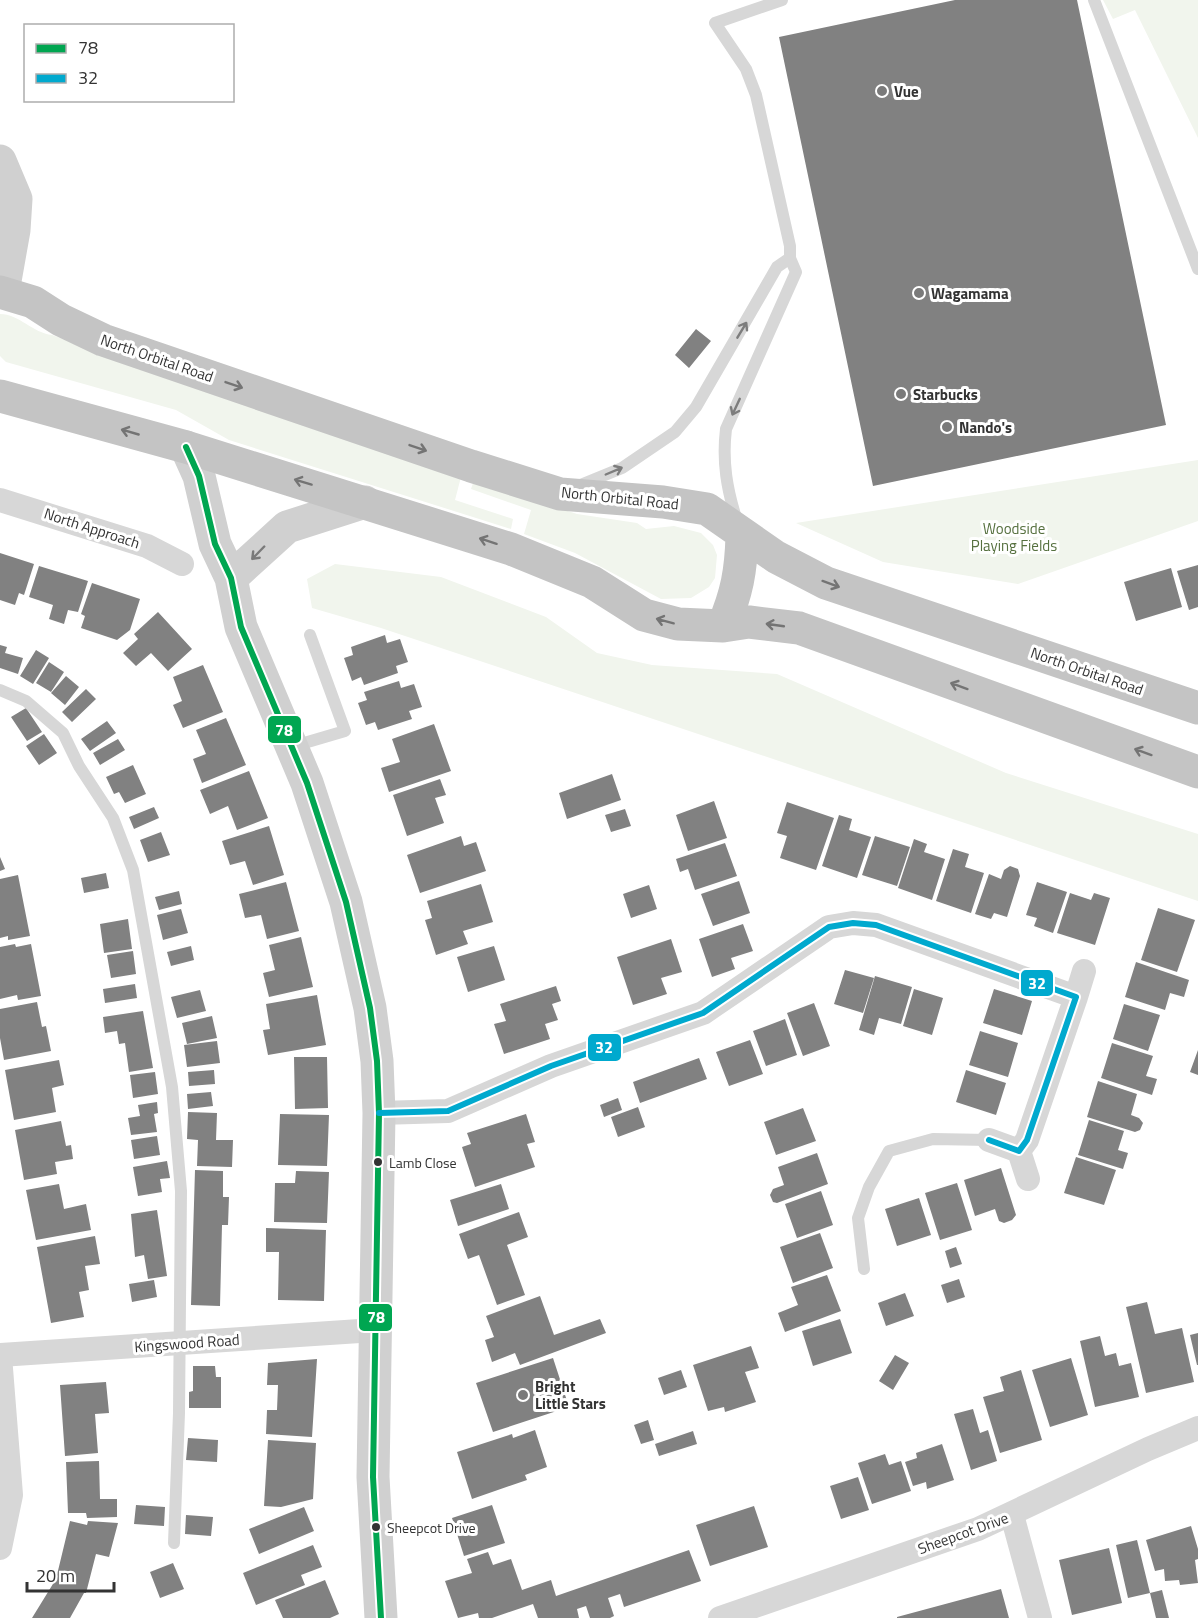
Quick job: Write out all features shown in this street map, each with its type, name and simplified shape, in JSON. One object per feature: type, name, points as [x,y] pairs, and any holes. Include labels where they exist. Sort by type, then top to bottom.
[{"type":"highway","name":"North Orbital Road","points":[[2,292],[33,302],[61,321],[103,340],[471,466],[560,494],[663,502],[706,509],[724,520],[742,536],[797,570],[826,583],[1198,708]]},
{"type":"highway","points":[[0,396],[186,447],[511,549],[592,582],[644,615],[678,624],[723,626],[749,622],[799,628],[1198,772]]},
{"type":"highway","points":[[723,626],[736,594],[741,569],[742,536]]},
{"type":"street","points":[[0,161],[16,199],[14,230],[2,292]]},
{"type":"street","points":[[186,447],[200,476],[215,544],[231,578],[242,627],[292,746],[346,902],[370,1008],[379,1113],[373,1477],[381,1618]]},
{"type":"street","name":"North Approach","points":[[0,500],[126,539],[182,564]]},
{"type":"street","points":[[231,578],[286,527],[365,502]]},
{"type":"street","points":[[379,1113],[448,1111],[551,1066],[703,1013],[808,939],[829,927],[845,924],[876,926],[1076,997]]},
{"type":"street","points":[[1028,1179],[1019,1151],[1033,1127],[1084,971]]},
{"type":"street","points":[[989,1140],[1019,1151]]},
{"type":"street","name":"Kingswood Road","points":[[0,1356],[375,1330]]},
{"type":"street","points":[[0,1356],[6,1496],[0,1548]]},
{"type":"street","name":"Sheepcot Drive","points":[[720,1618],[1012,1515],[1148,1449],[1198,1428]]},
{"type":"street","points":[[1012,1515],[1040,1618]]},
{"type":"lane","points":[[742,536],[728,490],[723,455],[726,429],[796,272],[790,258],[790,246],[756,95],[746,69],[715,23],[782,0]]},
{"type":"lane","points":[[1094,0],[1198,269]]},
{"type":"lane","points":[[560,494],[622,468],[675,432],[696,407],[777,267],[790,258]]},
{"type":"lane","points":[[292,746],[345,731],[310,635]]},
{"type":"lane","points":[[0,690],[26,701],[63,733],[79,766],[113,818],[133,870],[172,1087],[181,1191],[179,1413],[174,1543]]},
{"type":"lane","points":[[864,1269],[858,1218],[869,1186],[889,1151],[933,1139],[989,1140]]},
{"type":"green space","points":[[1103,0],[1198,0],[1198,138],[1135,10],[1113,19]]},
{"type":"green space","points":[[0,314],[13,317],[45,334],[461,477],[455,500],[513,519],[511,529],[229,440],[176,410],[6,362],[0,356]]},
{"type":"green space","name":"Woodside Playing Fields","points":[[1198,460],[1198,521],[1018,584],[883,562],[796,523]]},
{"type":"green space","points":[[474,480],[577,514],[637,523],[646,529],[674,526],[701,533],[713,545],[717,555],[715,578],[709,587],[691,598],[661,599],[575,553],[524,534],[531,510],[471,489]]},
{"type":"green space","points":[[335,564],[441,577],[546,617],[597,653],[652,665],[777,674],[1006,773],[1198,834],[1198,901],[381,628],[312,608],[307,579]]},
{"type":"building","points":[[955,0],[1077,0],[1166,425],[873,486],[779,37]]},
{"type":"building","points":[[696,329],[711,341],[689,368],[675,355]]},
{"type":"building","points":[[0,553],[34,564],[24,595],[19,593],[15,605],[0,600]]},
{"type":"building","points":[[1198,565],[1198,607],[1189,610],[1177,571]]},
{"type":"building","points":[[39,566],[88,581],[78,612],[68,610],[64,624],[49,619],[53,605],[29,597]]},
{"type":"building","points":[[1171,568],[1182,607],[1136,621],[1124,582]]},
{"type":"building","points":[[92,583],[140,599],[130,630],[117,640],[81,628],[85,616],[81,614]]},
{"type":"building","points":[[158,612],[192,649],[168,671],[151,653],[136,666],[123,653],[138,639],[134,634]]},
{"type":"building","points":[[385,635],[387,643],[400,639],[408,662],[396,666],[398,673],[364,685],[361,677],[352,681],[344,658],[353,655],[351,647]]},
{"type":"building","points":[[0,645],[7,647],[5,653],[23,658],[18,674],[0,668]]},
{"type":"building","points":[[36,650],[49,658],[33,684],[20,676]]},
{"type":"building","points":[[49,662],[64,672],[51,692],[36,683]]},
{"type":"building","points":[[203,665],[223,712],[183,728],[173,705],[182,701],[173,677]]},
{"type":"building","points":[[66,676],[79,687],[65,705],[51,693]]},
{"type":"building","points":[[399,681],[401,688],[414,684],[422,707],[409,711],[412,719],[378,730],[375,722],[366,725],[358,703],[367,700],[364,692]]},
{"type":"building","points":[[86,689],[96,699],[72,722],[62,712]]},
{"type":"building","points":[[26,708],[42,732],[27,741],[11,717]]},
{"type":"building","points":[[226,718],[246,765],[202,783],[193,759],[206,754],[196,730]]},
{"type":"building","points":[[107,721],[116,733],[90,751],[81,739]]},
{"type":"building","points":[[434,724],[451,771],[389,792],[381,768],[400,762],[392,739]]},
{"type":"building","points":[[44,734],[57,753],[39,765],[26,746]]},
{"type":"building","points":[[118,739],[125,750],[100,765],[93,753]]},
{"type":"building","points":[[133,765],[146,794],[125,803],[119,792],[114,794],[106,777]]},
{"type":"building","points":[[249,771],[268,818],[237,830],[228,806],[210,814],[200,790]]},
{"type":"building","points":[[612,774],[621,800],[567,819],[559,793]]},
{"type":"building","points":[[440,779],[446,795],[435,798],[444,823],[407,836],[393,795]]},
{"type":"building","points":[[714,801],[727,838],[688,851],[676,815]]},
{"type":"building","points":[[787,802],[834,818],[816,870],[780,858],[787,836],[777,833]]},
{"type":"building","points":[[154,807],[159,818],[134,829],[129,817]]},
{"type":"building","points":[[625,809],[631,826],[611,832],[605,815]]},
{"type":"building","points":[[839,815],[852,819],[849,830],[871,837],[857,878],[822,866]]},
{"type":"building","points":[[269,826],[284,875],[253,885],[245,861],[230,865],[222,841]]},
{"type":"building","points":[[161,832],[170,855],[148,862],[140,840]]},
{"type":"building","points":[[461,836],[464,846],[476,842],[486,871],[420,893],[407,855]]},
{"type":"building","points":[[875,836],[910,847],[897,886],[862,875]]},
{"type":"building","points":[[914,839],[927,844],[924,852],[945,859],[932,900],[898,888]]},
{"type":"building","points":[[725,843],[737,876],[695,890],[688,869],[680,872],[676,859]]},
{"type":"building","points":[[953,849],[969,854],[965,867],[984,873],[971,913],[936,901]]},
{"type":"building","points":[[0,857],[5,869],[0,871]]},
{"type":"building","points":[[1010,866],[1018,869],[1020,876],[1007,917],[994,913],[991,919],[975,914],[989,874],[1001,879],[1004,870]]},
{"type":"building","points":[[106,873],[109,888],[84,893],[81,878]]},
{"type":"building","points":[[18,875],[30,936],[8,940],[8,936],[0,938],[0,879]]},
{"type":"building","points":[[739,881],[750,913],[713,926],[701,894]]},
{"type":"building","points":[[286,882],[299,931],[267,939],[261,915],[245,918],[239,894]]},
{"type":"building","points":[[1037,882],[1067,892],[1053,933],[1034,926],[1037,918],[1026,915]]},
{"type":"building","points":[[481,884],[493,922],[463,931],[468,944],[436,955],[425,920],[432,918],[427,901]]},
{"type":"building","points":[[649,885],[657,909],[631,918],[623,894]]},
{"type":"building","points":[[179,891],[182,904],[159,910],[155,897]]},
{"type":"building","points":[[1070,893],[1091,900],[1094,893],[1110,898],[1095,945],[1057,933]]},
{"type":"building","points":[[1158,908],[1195,920],[1177,972],[1141,960]]},
{"type":"building","points":[[181,909],[188,933],[163,940],[157,915]]},
{"type":"building","points":[[128,919],[132,949],[104,953],[100,924]]},
{"type":"building","points":[[743,924],[753,951],[731,958],[735,969],[712,977],[699,939]]},
{"type":"building","points":[[301,937],[313,987],[269,997],[263,973],[275,970],[269,945]]},
{"type":"building","points":[[671,939],[682,972],[661,978],[667,994],[633,1005],[617,957]]},
{"type":"building","points":[[15,944],[16,947],[31,944],[41,996],[18,1000],[17,995],[0,999],[0,947]]},
{"type":"building","points":[[191,946],[194,960],[171,966],[167,952]]},
{"type":"building","points":[[494,946],[505,980],[468,992],[457,957]]},
{"type":"building","points":[[133,951],[136,974],[111,978],[107,955]]},
{"type":"building","points":[[1136,962],[1189,980],[1184,997],[1170,993],[1165,1010],[1125,997]]},
{"type":"building","points":[[845,970],[874,978],[863,1013],[834,1004]]},
{"type":"building","points":[[875,976],[912,987],[901,1024],[879,1018],[874,1035],[859,1030]]},
{"type":"building","points":[[135,984],[137,998],[105,1003],[103,989]]},
{"type":"building","points":[[556,986],[561,1001],[552,1004],[558,1020],[545,1024],[550,1039],[504,1054],[494,1024],[506,1021],[500,1004]]},
{"type":"building","points":[[914,989],[943,998],[932,1035],[903,1026]]},
{"type":"building","points":[[994,989],[1032,1001],[1022,1035],[983,1023]]},
{"type":"building","points":[[200,990],[206,1011],[177,1018],[171,997]]},
{"type":"building","points":[[317,995],[326,1045],[268,1055],[263,1030],[270,1029],[266,1004]]},
{"type":"building","points":[[37,1002],[42,1027],[46,1026],[51,1051],[4,1060],[0,1038],[0,1009]]},
{"type":"building","points":[[814,1003],[830,1046],[803,1056],[787,1013]]},
{"type":"building","points":[[1124,1004],[1160,1015],[1148,1051],[1113,1039]]},
{"type":"building","points":[[143,1011],[153,1068],[129,1072],[125,1043],[119,1044],[117,1031],[105,1033],[103,1017]]},
{"type":"building","points":[[212,1016],[217,1038],[187,1044],[182,1023]]},
{"type":"building","points":[[785,1019],[797,1055],[766,1066],[753,1031]]},
{"type":"building","points":[[980,1031],[1018,1043],[1008,1077],[969,1065]]},
{"type":"building","points":[[750,1040],[763,1074],[729,1086],[716,1052]]},
{"type":"building","points":[[217,1041],[220,1063],[187,1067],[184,1045]]},
{"type":"building","points":[[1112,1043],[1153,1056],[1146,1076],[1157,1079],[1152,1095],[1101,1078]]},
{"type":"building","points":[[1198,1050],[1198,1075],[1190,1072]]},
{"type":"building","points":[[294,1057],[327,1057],[328,1108],[295,1109]]},
{"type":"building","points":[[699,1058],[707,1079],[640,1103],[633,1082]]},
{"type":"building","points":[[59,1060],[64,1085],[52,1088],[56,1112],[14,1120],[5,1070]]},
{"type":"building","points":[[214,1070],[215,1084],[189,1086],[188,1072]]},
{"type":"building","points":[[966,1070],[1006,1083],[996,1115],[956,1102]]},
{"type":"building","points":[[155,1072],[158,1094],[133,1098],[130,1075]]},
{"type":"building","points":[[1098,1081],[1137,1094],[1131,1115],[1139,1118],[1143,1123],[1140,1130],[1135,1132],[1087,1117]]},
{"type":"building","points":[[211,1092],[213,1106],[188,1109],[187,1094]]},
{"type":"building","points":[[618,1098],[622,1110],[604,1117],[600,1105]]},
{"type":"building","points":[[157,1102],[158,1113],[154,1114],[157,1132],[131,1135],[128,1118],[140,1116],[138,1105]]},
{"type":"building","points":[[638,1107],[645,1127],[618,1137],[611,1117]]},
{"type":"building","points":[[803,1108],[816,1141],[776,1155],[764,1122]]},
{"type":"building","points":[[188,1112],[217,1113],[216,1140],[233,1140],[232,1167],[197,1166],[198,1140],[187,1139]]},
{"type":"building","points":[[280,1114],[329,1115],[327,1166],[278,1165]]},
{"type":"building","points":[[526,1114],[535,1142],[527,1144],[535,1167],[475,1187],[462,1147],[471,1144],[467,1133]]},
{"type":"building","points":[[1089,1120],[1124,1131],[1118,1150],[1128,1153],[1123,1169],[1078,1155]]},
{"type":"building","points":[[61,1121],[66,1146],[71,1145],[73,1159],[55,1162],[57,1174],[24,1180],[15,1130]]},
{"type":"building","points":[[157,1136],[160,1155],[134,1159],[131,1140]]},
{"type":"building","points":[[817,1153],[828,1184],[777,1203],[773,1202],[770,1195],[773,1189],[784,1185],[778,1167]]},
{"type":"building","points":[[1076,1157],[1116,1170],[1104,1205],[1064,1193]]},
{"type":"building","points":[[167,1161],[170,1178],[160,1179],[162,1192],[138,1196],[133,1167]]},
{"type":"building","points":[[1001,1168],[1016,1215],[1012,1220],[1004,1223],[999,1221],[995,1209],[975,1216],[964,1180]]},
{"type":"building","points":[[195,1170],[223,1171],[223,1197],[229,1197],[228,1225],[222,1225],[220,1306],[191,1305]]},
{"type":"building","points":[[296,1171],[329,1172],[327,1223],[274,1222],[275,1183],[295,1183]]},
{"type":"building","points":[[957,1183],[972,1230],[940,1240],[925,1193]]},
{"type":"building","points":[[59,1184],[64,1209],[86,1204],[91,1230],[36,1240],[26,1190]]},
{"type":"building","points":[[501,1184],[509,1209],[458,1226],[450,1200]]},
{"type":"building","points":[[821,1191],[833,1225],[797,1238],[785,1204]]},
{"type":"building","points":[[919,1198],[931,1235],[897,1246],[885,1209]]},
{"type":"building","points":[[157,1210],[167,1276],[148,1279],[144,1255],[135,1257],[131,1214]]},
{"type":"building","points":[[519,1212],[528,1237],[507,1245],[525,1295],[497,1305],[479,1255],[468,1259],[459,1234]]},
{"type":"building","points":[[266,1228],[326,1230],[324,1301],[278,1300],[279,1252],[266,1252]]},
{"type":"building","points":[[820,1233],[833,1268],[793,1283],[780,1247]]},
{"type":"building","points":[[95,1236],[100,1264],[85,1266],[89,1290],[79,1292],[84,1317],[51,1323],[37,1247]]},
{"type":"building","points":[[956,1247],[962,1264],[950,1268],[945,1251]]},
{"type":"building","points":[[827,1275],[841,1311],[785,1332],[778,1313],[798,1305],[791,1287]]},
{"type":"building","points":[[959,1279],[965,1297],[947,1303],[941,1285]]},
{"type":"building","points":[[154,1280],[157,1297],[132,1302],[129,1284]]},
{"type":"building","points":[[905,1293],[914,1316],[886,1326],[878,1303]]},
{"type":"building","points":[[540,1296],[554,1335],[600,1319],[606,1333],[520,1365],[515,1353],[492,1362],[485,1340],[494,1337],[486,1316]]},
{"type":"building","points":[[1147,1302],[1155,1334],[1182,1328],[1194,1382],[1146,1393],[1126,1307]]},
{"type":"building","points":[[840,1319],[852,1353],[813,1366],[802,1331]]},
{"type":"building","points":[[1198,1333],[1198,1365],[1197,1365],[1190,1335]]},
{"type":"building","points":[[1100,1336],[1105,1356],[1116,1353],[1119,1366],[1131,1363],[1139,1397],[1095,1407],[1080,1341]]},
{"type":"building","points":[[751,1346],[759,1368],[745,1372],[756,1402],[725,1412],[724,1407],[708,1411],[693,1365]]},
{"type":"building","points":[[895,1355],[909,1363],[893,1390],[879,1381]]},
{"type":"building","name":"Bright Little Stars","points":[[553,1358],[569,1407],[493,1432],[476,1383]]},
{"type":"building","points":[[1071,1358],[1088,1415],[1050,1427],[1032,1370]]},
{"type":"building","points":[[317,1359],[312,1437],[266,1434],[267,1410],[277,1410],[278,1385],[267,1385],[268,1363]]},
{"type":"building","points":[[193,1366],[215,1366],[216,1377],[221,1377],[221,1408],[189,1408],[189,1392],[193,1391]]},
{"type":"building","points":[[681,1370],[687,1387],[664,1395],[658,1378]]},
{"type":"building","points":[[1021,1370],[1042,1440],[1000,1453],[983,1397],[1004,1391],[1000,1377]]},
{"type":"building","points":[[106,1382],[109,1413],[95,1414],[98,1453],[65,1456],[60,1385]]},
{"type":"building","points":[[973,1409],[980,1433],[988,1430],[997,1461],[971,1470],[954,1414]]},
{"type":"building","points":[[648,1420],[654,1440],[641,1444],[634,1425]]},
{"type":"building","points":[[535,1430],[547,1467],[525,1475],[527,1480],[472,1499],[457,1452],[512,1434],[513,1438]]},
{"type":"building","points":[[693,1431],[697,1444],[659,1456],[655,1444]]},
{"type":"building","points":[[188,1438],[218,1440],[217,1462],[186,1460]]},
{"type":"building","points":[[268,1440],[316,1443],[313,1499],[281,1507],[264,1506]]},
{"type":"building","points":[[942,1444],[954,1480],[927,1489],[926,1482],[913,1486],[905,1462],[917,1458],[916,1453]]},
{"type":"building","points":[[885,1454],[889,1465],[901,1461],[911,1491],[872,1504],[858,1463]]},
{"type":"building","points":[[99,1461],[100,1499],[117,1499],[117,1517],[87,1518],[86,1513],[68,1513],[66,1462]]},
{"type":"building","points":[[858,1477],[869,1510],[841,1519],[830,1486]]},
{"type":"building","points":[[136,1505],[165,1507],[164,1526],[134,1524]]},
{"type":"building","points":[[492,1505],[505,1543],[464,1556],[452,1518]]},
{"type":"building","points":[[754,1506],[768,1547],[710,1566],[696,1525]]},
{"type":"building","points":[[304,1507],[314,1531],[259,1554],[249,1529]]},
{"type":"building","points":[[186,1515],[213,1517],[211,1536],[185,1534]]},
{"type":"building","points":[[70,1521],[87,1525],[88,1521],[118,1523],[109,1557],[96,1554],[86,1593],[70,1618],[32,1618],[56,1579]]},
{"type":"building","points":[[1191,1526],[1198,1549],[1198,1559],[1195,1560],[1198,1583],[1180,1585],[1179,1580],[1165,1581],[1164,1569],[1155,1571],[1146,1540]]},
{"type":"building","points":[[1137,1540],[1150,1593],[1128,1598],[1116,1545]]},
{"type":"building","points":[[313,1545],[322,1567],[301,1575],[305,1585],[256,1605],[243,1573]]},
{"type":"building","points":[[1109,1548],[1122,1603],[1072,1615],[1059,1560]]},
{"type":"building","points":[[689,1550],[701,1581],[624,1607],[620,1594],[608,1598],[614,1616],[610,1618],[590,1618],[586,1606],[577,1609],[579,1618],[538,1618],[533,1604],[492,1618],[479,1618],[478,1613],[458,1618],[445,1581],[472,1573],[467,1559],[488,1552],[493,1565],[511,1559],[522,1590],[551,1580],[556,1596]]},
{"type":"building","points":[[173,1563],[184,1589],[160,1598],[150,1572]]},
{"type":"building","points":[[325,1580],[339,1614],[330,1618],[283,1618],[275,1600]]},
{"type":"building","points":[[1001,1589],[1009,1618],[897,1618],[897,1617]]},
{"type":"building","points":[[1162,1590],[1169,1618],[1156,1618],[1150,1593]]},
{"type":"transit line","name":"78","points":[[186,447],[199,476],[215,544],[231,578],[241,627],[307,783],[346,902],[370,1008],[377,1061],[379,1113],[373,1477],[381,1618]]},
{"type":"transit line","name":"32","points":[[379,1113],[448,1111],[551,1066],[703,1013],[829,927],[853,923],[876,925],[1076,997],[1027,1140],[1019,1151],[989,1140]]},
{"type":"place","name":"Vue","points":[[882,91]]},
{"type":"place","name":"Wagamama","points":[[919,293]]},
{"type":"place","name":"Starbucks","points":[[901,394]]},
{"type":"place","name":"Nando's","points":[[947,427]]},
{"type":"place","name":"Lamb Close","points":[[378,1162]]},
{"type":"place","name":"Bright Little Stars","points":[[523,1395]]},
{"type":"place","name":"Sheepcot Drive","points":[[376,1527]]}]
